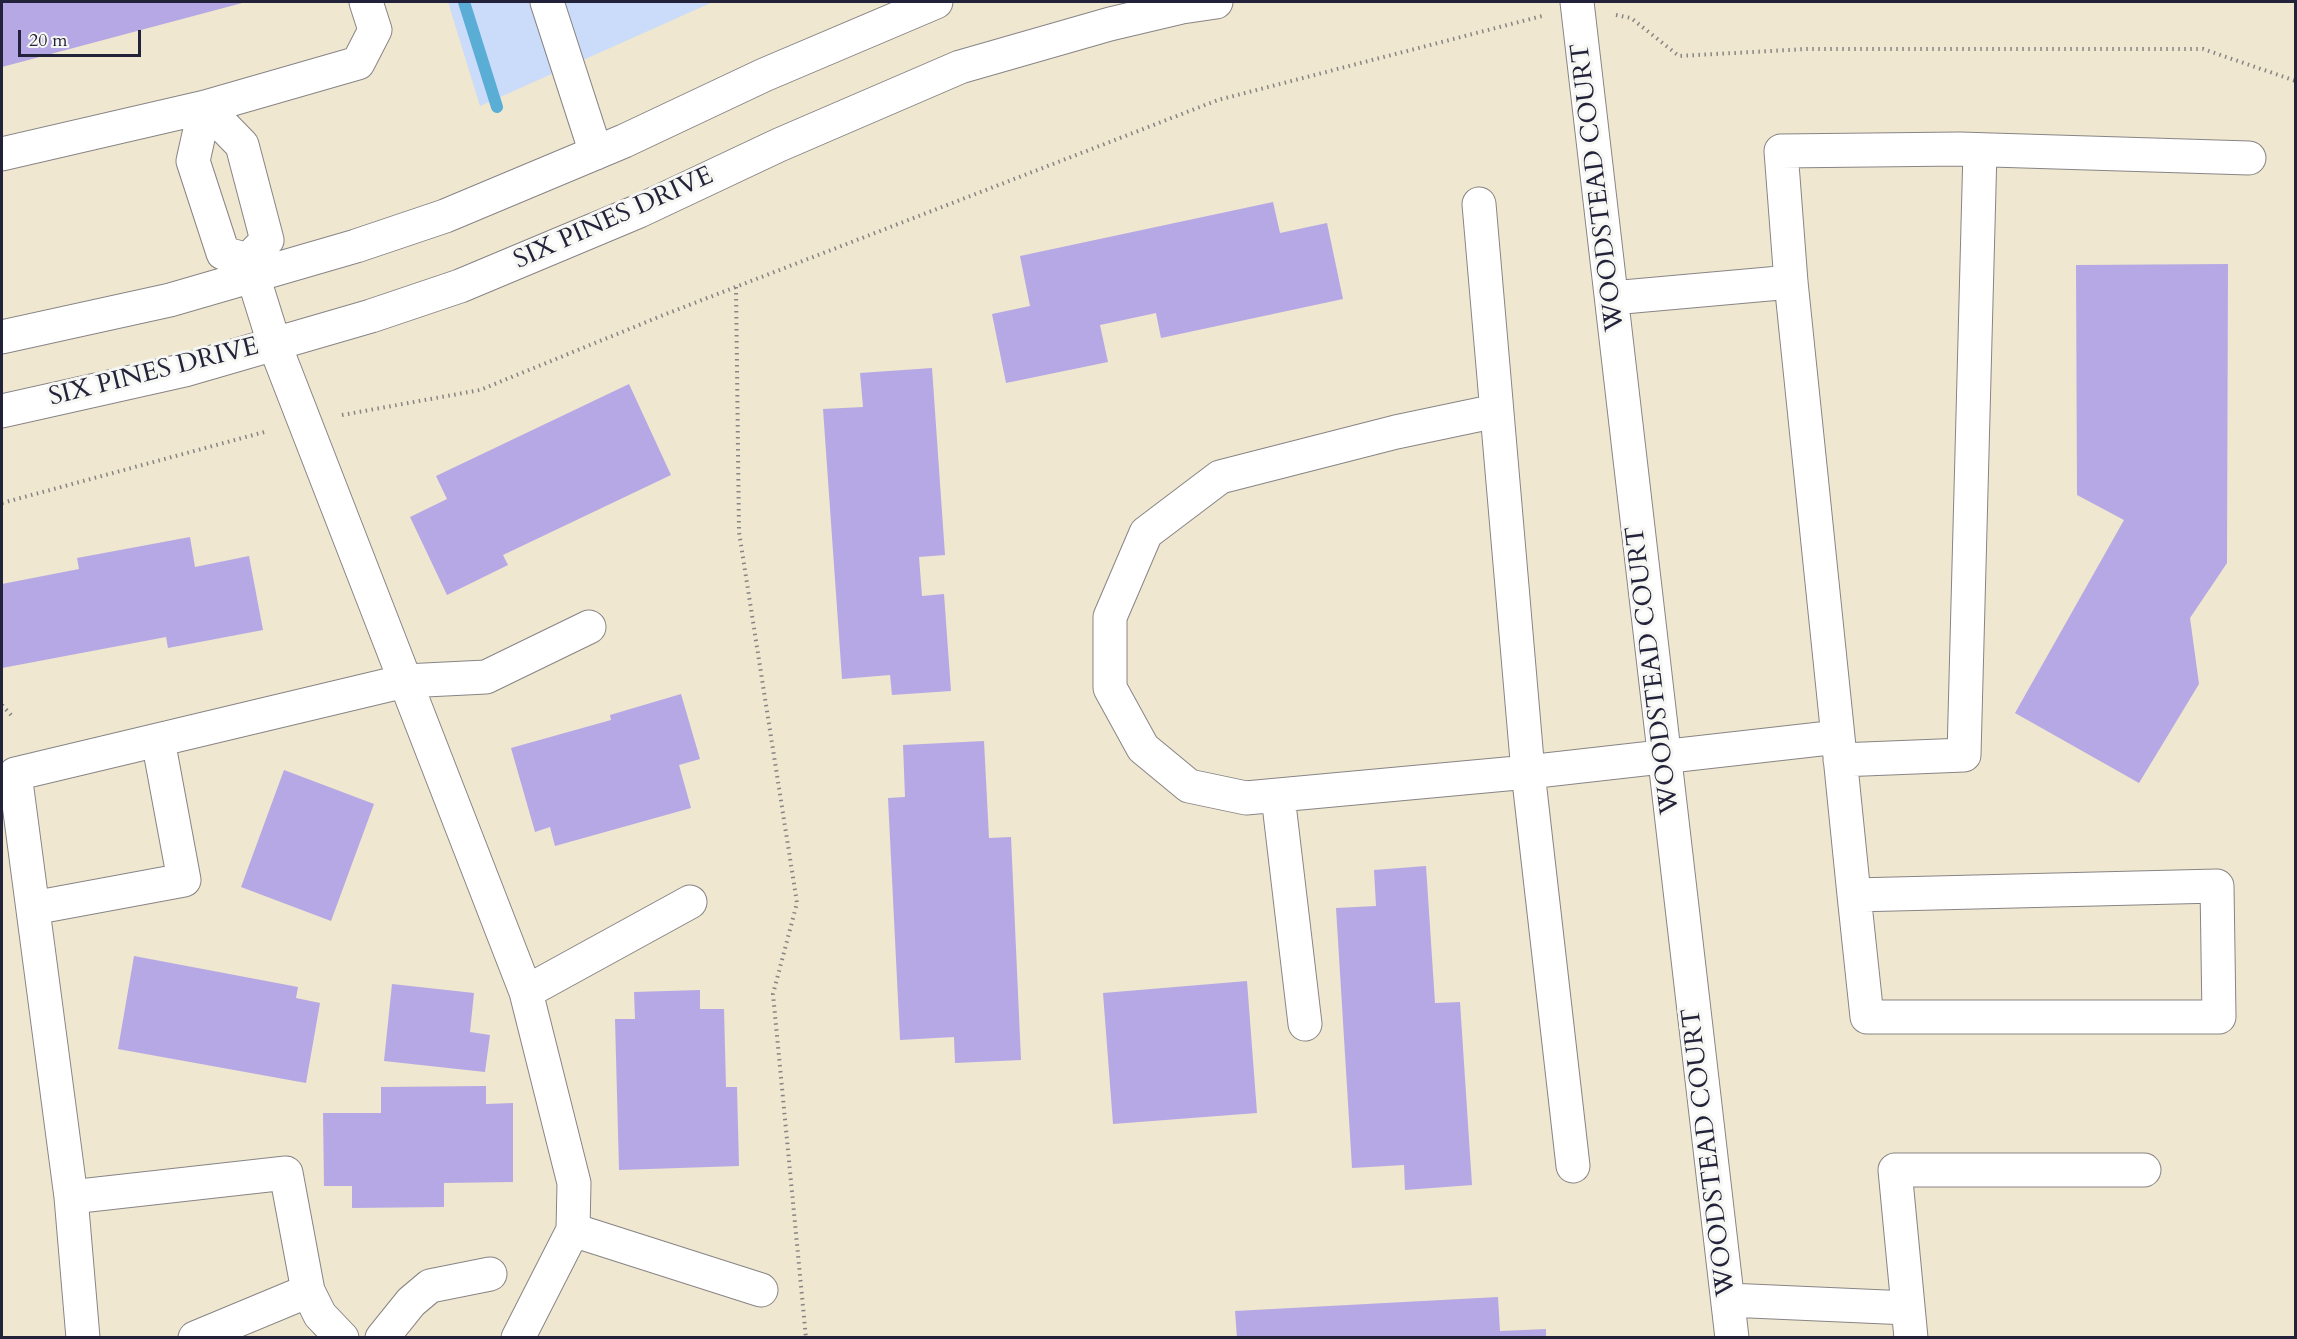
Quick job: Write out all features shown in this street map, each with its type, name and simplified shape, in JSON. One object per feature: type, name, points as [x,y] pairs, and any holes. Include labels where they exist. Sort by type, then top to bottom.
[{"type":"street","points":[[2,154],[205,107],[358,63],[375,30],[366,2]]},
{"type":"street","points":[[547,2],[596,153]]},
{"type":"street","points":[[2,337],[170,300],[250,267],[356,246],[445,216],[596,153],[764,75],[936,2]]},
{"type":"street","name":"SIX PINES DRIVE","points":[[2,411],[185,370],[371,316],[460,286],[639,211],[779,145],[960,67],[1110,24],[1182,7],[1216,2]]},
{"type":"street","name":"WOODSTEAD COURT","points":[[1578,4],[1732,1338]]},
{"type":"street","points":[[205,107],[242,146],[267,240],[250,267]]},
{"type":"street","points":[[205,107],[193,161],[223,253],[250,267],[274,343],[304,422],[526,992],[574,1184],[573,1230],[518,1338]]},
{"type":"street","points":[[1496,411],[1396,432],[1220,477],[1146,532],[1110,616],[1110,688],[1143,748],[1189,786],[1246,798],[1664,757],[1839,748],[1964,755],[1980,150]]},
{"type":"street","points":[[1854,895],[2217,885],[2219,1017],[1867,1017],[1854,895],[1791,282],[1781,151],[1980,150],[2248,158]]},
{"type":"street","points":[[1479,204],[1528,772],[1573,1166]]},
{"type":"street","points":[[1612,298],[1791,282]]},
{"type":"street","points":[[83,1338],[71,1197],[15,774],[405,681],[486,678],[589,627]]},
{"type":"street","points":[[33,908],[184,880],[158,740]]},
{"type":"street","points":[[1278,796],[1305,1024]]},
{"type":"street","points":[[526,992],[690,902]]},
{"type":"street","points":[[1728,1300],[1910,1323],[1895,1170],[2144,1170]]},
{"type":"street","points":[[71,1197],[286,1173],[308,1292],[320,1315],[342,1338]]},
{"type":"street","points":[[573,1230],[761,1290]]},
{"type":"street","points":[[382,1338],[411,1302],[430,1286],[490,1274]]},
{"type":"street","points":[[195,1338],[308,1292]]},
{"type":"path","points":[[2,503],[304,422],[480,390],[736,287],[1218,100],[1578,4],[1631,18],[1679,56],[1807,50],[2202,50],[2295,81]]},
{"type":"path","points":[[736,287],[739,532],[797,903],[773,994],[806,1338]]},
{"type":"path","points":[[2,705],[10,715]]},
{"type":"shaded area","points":[[448,2],[713,2],[480,106]]},
{"type":"building","points":[[2,2],[246,2],[2,67]]},
{"type":"building","points":[[1273,202],[1280,233],[1327,223],[1343,299],[1161,338],[1156,313],[1100,325],[1108,362],[1006,383],[992,314],[1030,306],[1020,256]]},
{"type":"building","points":[[2228,264],[2227,563],[2190,618],[2199,684],[2139,783],[2015,713],[2124,520],[2077,495],[2076,265]]},
{"type":"building","points":[[932,368],[945,555],[919,557],[922,596],[944,594],[951,691],[892,695],[890,675],[842,679],[823,409],[863,407],[860,373]]},
{"type":"building","points":[[629,384],[671,475],[503,555],[508,565],[447,595],[410,517],[447,499],[436,476]]},
{"type":"building","points":[[190,537],[195,567],[249,556],[263,630],[168,648],[166,637],[2,668],[2,584],[79,569],[77,558]]},
{"type":"building","points":[[681,694],[700,759],[679,765],[691,808],[555,846],[550,827],[535,832],[511,748],[611,720],[610,715]]},
{"type":"building","points":[[984,741],[989,838],[1011,837],[1021,1060],[955,1063],[954,1037],[900,1040],[888,798],[905,797],[903,745]]},
{"type":"building","points":[[284,770],[374,804],[331,921],[241,887]]},
{"type":"building","points":[[1426,866],[1435,1003],[1460,1002],[1472,1185],[1405,1190],[1404,1165],[1352,1168],[1336,908],[1376,906],[1374,870]]},
{"type":"building","points":[[134,956],[298,987],[296,998],[320,1003],[306,1083],[118,1049]]},
{"type":"building","points":[[1247,981],[1257,1113],[1113,1124],[1103,993]]},
{"type":"building","points":[[392,984],[474,993],[470,1032],[490,1035],[485,1072],[384,1061]]},
{"type":"building","points":[[700,990],[700,1009],[724,1009],[726,1087],[737,1087],[739,1166],[619,1170],[615,1019],[635,1019],[634,992]]},
{"type":"building","points":[[486,1086],[486,1104],[513,1103],[513,1182],[444,1183],[444,1207],[352,1208],[352,1186],[324,1186],[323,1113],[381,1113],[381,1087]]},
{"type":"building","points":[[1498,1297],[1500,1331],[1546,1329],[1546,1338],[1237,1338],[1235,1311]]},
{"type":"waterway","points":[[464,2],[497,107]]}]
